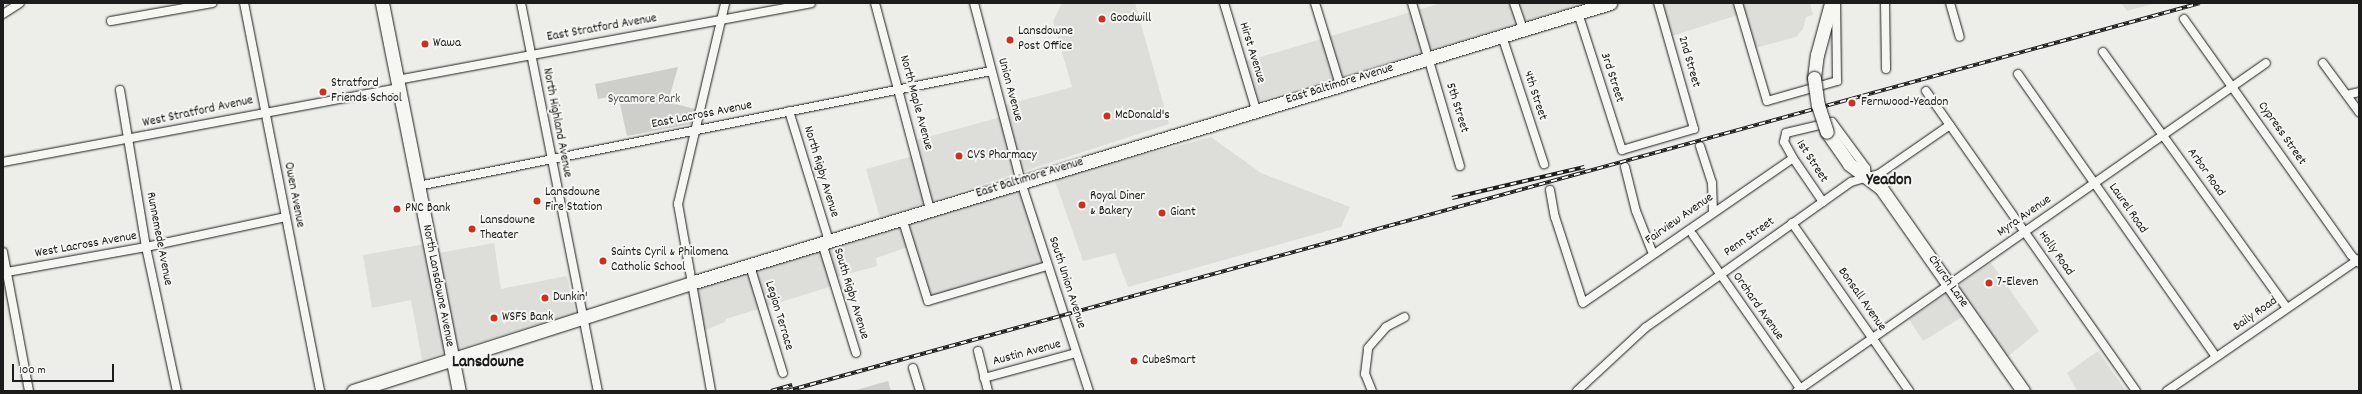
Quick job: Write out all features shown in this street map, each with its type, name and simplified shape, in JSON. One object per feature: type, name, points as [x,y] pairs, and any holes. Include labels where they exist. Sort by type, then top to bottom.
[{"type":"main road","name":"North Lansdowne Avenue","points":[[382,3],[458,391]]},
{"type":"main road","name":"East Baltimore Avenue","points":[[353,391],[451,358],[930,209],[1610,3]]},
{"type":"main road","name":"Church Lane","points":[[1830,3],[1817,55],[1814,78],[1818,105],[1827,132],[1846,160],[1881,188],[2023,391]]},
{"type":"street","points":[[3,14],[20,3]]},
{"type":"street","points":[[111,21],[212,3]]},
{"type":"street","name":"Owen Avenue","points":[[244,3],[320,391]]},
{"type":"street","name":"North Highland Avenue","points":[[521,3],[582,318],[598,391]]},
{"type":"street","points":[[711,391],[678,204],[725,3]]},
{"type":"street","name":"East Stratford Avenue","points":[[398,84],[530,54],[811,3]]},
{"type":"street","name":"North Maple Avenue","points":[[876,3],[930,209]]},
{"type":"street","name":"Union Avenue","points":[[974,3],[1021,182]]},
{"type":"street","name":"Hirst Avenue","points":[[1224,3],[1256,110]]},
{"type":"street","points":[[1316,3],[1340,85]]},
{"type":"street","name":"5th Street","points":[[1412,3],[1460,166]]},
{"type":"street","points":[[1514,3],[1523,30]]},
{"type":"street","name":"2nd Street","points":[[1622,150],[1694,129],[1658,3]]},
{"type":"street","points":[[1738,3],[1767,101],[1836,81],[1836,3]]},
{"type":"street","points":[[1885,3],[1886,69]]},
{"type":"street","points":[[1950,3],[1960,37]]},
{"type":"street","name":"3rd Street","points":[[1578,13],[1622,150]]},
{"type":"street","name":"Cypress Street","points":[[2184,19],[2358,261]]},
{"type":"street","name":"4th Street","points":[[1502,36],[1544,164]]},
{"type":"street","name":"Arbor Road","points":[[2103,52],[2287,308]]},
{"type":"street","name":"Myra Avenue","points":[[1800,390],[1872,338],[2266,63]]},
{"type":"street","points":[[2323,63],[2359,112]]},
{"type":"street","name":"East Lacross Avenue","points":[[418,186],[991,71]]},
{"type":"street","name":"Laurel Road","points":[[2018,74],[2216,357]]},
{"type":"street","name":"West Stratford Avenue","points":[[3,162],[128,140],[398,84]]},
{"type":"street","name":"Runnemede Avenue","points":[[120,90],[146,247],[177,391]]},
{"type":"street","name":"Holly Road","points":[[1926,91],[2136,391]]},
{"type":"street","points":[[2347,95],[2359,92]]},
{"type":"street","name":"North Rigby Avenue","points":[[789,111],[825,242]]},
{"type":"street","name":"1st Street","points":[[1823,202],[1784,142],[1784,136],[1789,131],[1829,121],[1835,124],[1866,168],[1867,178]]},
{"type":"street","name":"Penn Street","points":[[1577,391],[1644,328],[1852,181],[1879,174],[1950,125]]},
{"type":"street","points":[[1700,146],[1712,183],[1713,211]]},
{"type":"street","name":"Fairview Avenue","points":[[1550,190],[1555,217],[1583,303],[1713,211],[1793,158]]},
{"type":"street","points":[[1625,167],[1636,211],[1653,254]]},
{"type":"street","name":"South Union Avenue","points":[[1021,182],[1089,391]]},
{"type":"street","name":"West Lacross Avenue","points":[[7,272],[146,247],[286,217]]},
{"type":"street","points":[[902,218],[928,301],[1048,266]]},
{"type":"street","name":"Bonsall Avenue","points":[[1792,224],[1909,391]]},
{"type":"street","name":"Orchard Avenue","points":[[1693,235],[1800,390]]},
{"type":"street","name":"South Rigby Avenue","points":[[825,242],[856,353]]},
{"type":"street","points":[[3,252],[29,391]]},
{"type":"street","name":"Baily Road","points":[[2167,391],[2358,261]]},
{"type":"street","name":"Legion Terrace","points":[[750,266],[783,373]]},
{"type":"street","points":[[1372,391],[1365,374],[1368,348],[1386,326],[1405,317]]},
{"type":"street","points":[[978,351],[988,391]]},
{"type":"street","name":"Austin Avenue","points":[[984,378],[1076,353]]},
{"type":"street","points":[[913,368],[920,391]]},
{"type":"shaded area","points":[[1062,3],[1135,3],[1169,124],[880,218],[866,169],[920,154],[917,140],[1008,115],[1005,105],[1072,87],[1053,21]]},
{"type":"shaded area","points":[[1441,3],[1587,3],[1256,102],[1244,62]]},
{"type":"shaded area","points":[[1662,3],[1810,3],[1813,15],[1806,17],[1803,29],[1796,37],[1755,48],[1744,13],[1672,36]]},
{"type":"shaded area","points":[[2121,3],[2156,3],[2127,11]]},
{"type":"shaded area","points":[[1211,137],[1261,173],[1350,207],[1341,227],[1128,287],[1115,253],[1083,261],[1054,178]]},
{"type":"shaded area","points":[[1019,190],[1043,264],[931,297],[914,245],[876,258],[877,266],[837,277],[839,284],[726,319],[725,322],[703,331],[695,286]]},
{"type":"shaded area","points":[[494,243],[501,289],[567,276],[575,313],[422,360],[411,300],[372,308],[363,255],[425,244],[428,255]]},
{"type":"shaded area","points":[[1991,263],[2039,331],[2006,358],[1972,311],[1923,341],[1909,319]]},
{"type":"shaded area","points":[[2098,351],[2126,391],[2077,391],[2067,373]]},
{"type":"green space","name":"Sycamore Park","points":[[678,67],[668,102],[695,109],[691,124],[627,136],[618,95],[598,99],[595,84]]},
{"type":"green space","points":[[888,381],[891,391],[853,391]]},
{"type":"railway","points":[[787,391],[2200,3]]},
{"type":"railway","points":[[1452,198],[1584,167]]},
{"type":"railway","points":[[771,391],[792,385]]},
{"type":"place","name":"Goodwill","points":[[1102,19]]},
{"type":"place","name":"Lansdowne Post Office","points":[[1010,40]]},
{"type":"place","name":"Wawa","points":[[425,44]]},
{"type":"place","name":"Stratford Friends School","points":[[323,92]]},
{"type":"place","name":"Fernwood-Yeadon","points":[[1852,103]]},
{"type":"place","name":"McDonald's","points":[[1107,116]]},
{"type":"place","name":"CVS Pharmacy","points":[[959,156]]},
{"type":"place","name":"Lansdowne Fire Station","points":[[537,201]]},
{"type":"place","name":"Royal Diner & Bakery","points":[[1082,205]]},
{"type":"place","name":"PNC Bank","points":[[397,209]]},
{"type":"place","name":"Giant","points":[[1162,213]]},
{"type":"place","name":"Lansdowne Theater","points":[[472,229]]},
{"type":"place","name":"Saints Cyril & Philomena Catholic School","points":[[603,261]]},
{"type":"place","name":"7-Eleven","points":[[1989,283]]},
{"type":"place","name":"Dunkin'","points":[[545,298]]},
{"type":"place","name":"WSFS Bank","points":[[494,318]]},
{"type":"place","name":"CubeSmart","points":[[1134,361]]},
{"type":"district","name":"Yeadon","points":[[1889,182]]},
{"type":"district","name":"Lansdowne","points":[[488,364]]}]
